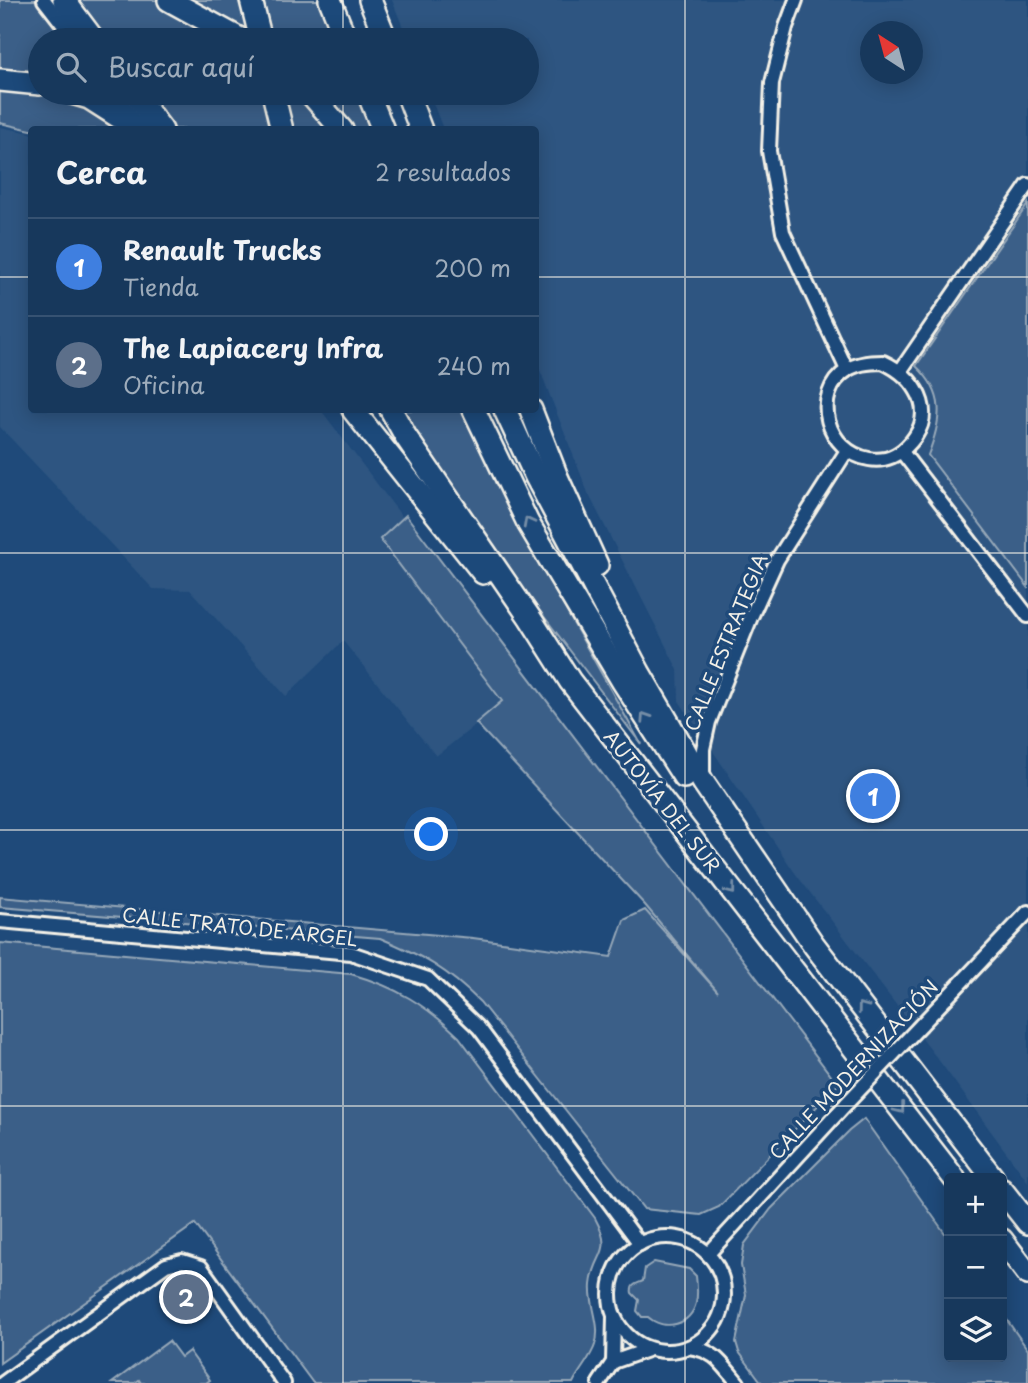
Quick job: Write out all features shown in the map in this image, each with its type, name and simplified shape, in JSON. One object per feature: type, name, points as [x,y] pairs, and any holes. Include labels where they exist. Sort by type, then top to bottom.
[{"type":"highway","points":[[64,0],[85,28]]},
{"type":"highway","points":[[169,0],[220,28]]},
{"type":"highway","points":[[251,0],[258,28]]},
{"type":"highway","points":[[330,0],[341,28]]},
{"type":"highway","points":[[372,4],[381,28]]},
{"type":"highway","points":[[0,80],[28,83]]},
{"type":"highway","points":[[100,105],[134,126]]},
{"type":"highway","points":[[143,105],[159,126]]},
{"type":"highway","points":[[320,105],[339,126]]},
{"type":"highway","points":[[373,105],[381,126]]},
{"type":"highway","points":[[412,105],[419,126]]},
{"type":"highway","points":[[356,413],[570,681]]},
{"type":"highway","points":[[371,413],[457,540]]},
{"type":"highway","name":"AUTOVÍA DEL SUR","points":[[393,413],[406,437],[570,681],[950,1173]]},
{"type":"highway","points":[[475,413],[528,523],[623,682],[682,774],[814,945]]},
{"type":"highway","name":"AUTOVÍA DEL SUR","points":[[506,413],[536,477],[703,782],[814,945],[989,1173]]},
{"type":"highway","points":[[532,413],[557,477],[598,568],[663,690],[675,734]]},
{"type":"highway","points":[[1007,1196],[1028,1223]]},
{"type":"highway","points":[[1007,1247],[1028,1275]]},
{"type":"street","points":[[44,0],[66,28]]},
{"type":"street","points":[[796,0],[786,27],[772,83],[768,151],[783,232],[847,370]]},
{"type":"street","points":[[122,105],[137,126]]},
{"type":"street","points":[[901,370],[1028,185]]},
{"type":"street","points":[[883,362],[901,370],[919,395],[923,415],[916,436],[902,452],[879,461],[846,452],[831,429],[826,404],[835,383],[847,370],[866,363],[883,362]]},
{"type":"street","name":"CALLE ESTRATEGIA","points":[[703,782],[703,748],[709,722],[751,617],[776,560],[846,452]]},
{"type":"street","points":[[902,452],[1028,616]]},
{"type":"street","name":"CALLE MODERNIZACIÓN","points":[[708,1254],[847,1102],[1028,912]]},
{"type":"street","name":"CALLE TRATO DE ARGEL","points":[[0,922],[352,953],[428,979],[480,1028],[640,1244]]},
{"type":"street","points":[[599,1383],[613,1362],[614,1317],[610,1300],[611,1283],[621,1261],[640,1244],[657,1237],[676,1237],[693,1243],[708,1254],[720,1274],[724,1298],[721,1314],[713,1328],[689,1347]]},
{"type":"street","points":[[3,1383],[166,1265],[182,1261],[201,1267],[284,1383]]},
{"type":"street","points":[[614,1317],[628,1336],[650,1349],[663,1351],[689,1347],[706,1350],[718,1359],[738,1383]]},
{"type":"street","points":[[713,1328],[718,1359]]},
{"type":"street","points":[[613,1362],[650,1349]]},
{"type":"shaded area","points":[[0,0],[37,0],[59,28],[28,28],[28,105],[115,105],[131,126],[28,126],[28,129],[0,123]]},
{"type":"shaded area","points":[[76,0],[318,0],[330,28],[97,28]]},
{"type":"shaded area","points":[[392,0],[1028,0],[1028,1182],[795,873],[679,701],[678,670],[588,493],[539,368],[539,126],[442,126],[434,105],[539,105],[539,28],[403,28]]},
{"type":"shaded area","points":[[155,105],[362,105],[372,126],[172,126]]},
{"type":"shaded area","points":[[0,127],[28,132],[28,413],[323,413],[403,518],[505,702],[436,756],[343,641],[286,696],[190,590],[153,589],[0,427]]},
{"type":"shaded area","points":[[1028,204],[1028,587],[928,455],[939,408],[937,397],[926,376],[916,366]]},
{"type":"shaded area","points":[[389,413],[480,413],[520,528],[641,744]]},
{"type":"shaded area","points":[[406,515],[838,1085],[719,1207],[701,1215],[644,1209],[480,1002],[445,972],[422,957],[380,938],[0,907],[0,897],[473,938],[611,957],[624,920],[645,910],[718,992],[645,905],[476,723],[502,701],[380,539]]},
{"type":"shaded area","points":[[0,943],[351,974],[396,991],[434,1015],[459,1037],[595,1218],[601,1230],[602,1253],[591,1285],[597,1338],[591,1355],[573,1383],[313,1383],[195,1224],[0,1363]]},
{"type":"shaded area","points":[[864,1119],[944,1232],[944,1362],[1007,1362],[1007,1320],[1028,1350],[1028,1383],[762,1383],[739,1352],[736,1342],[746,1295],[741,1265],[744,1245],[771,1209]]},
{"type":"shaded area","points":[[654,1262],[689,1269],[696,1276],[697,1293],[693,1311],[676,1324],[661,1324],[642,1317],[637,1311],[639,1300],[632,1293],[632,1288],[643,1281],[645,1268]]},
{"type":"shaded area","points":[[169,1341],[181,1357],[189,1351],[210,1380],[206,1383],[141,1383],[139,1380],[135,1383],[112,1383]]},
{"type":"place","name":"Renault Trucks","points":[[873,796]]},
{"type":"place","name":"The Lapiacery Infra","points":[[186,1297]]}]
